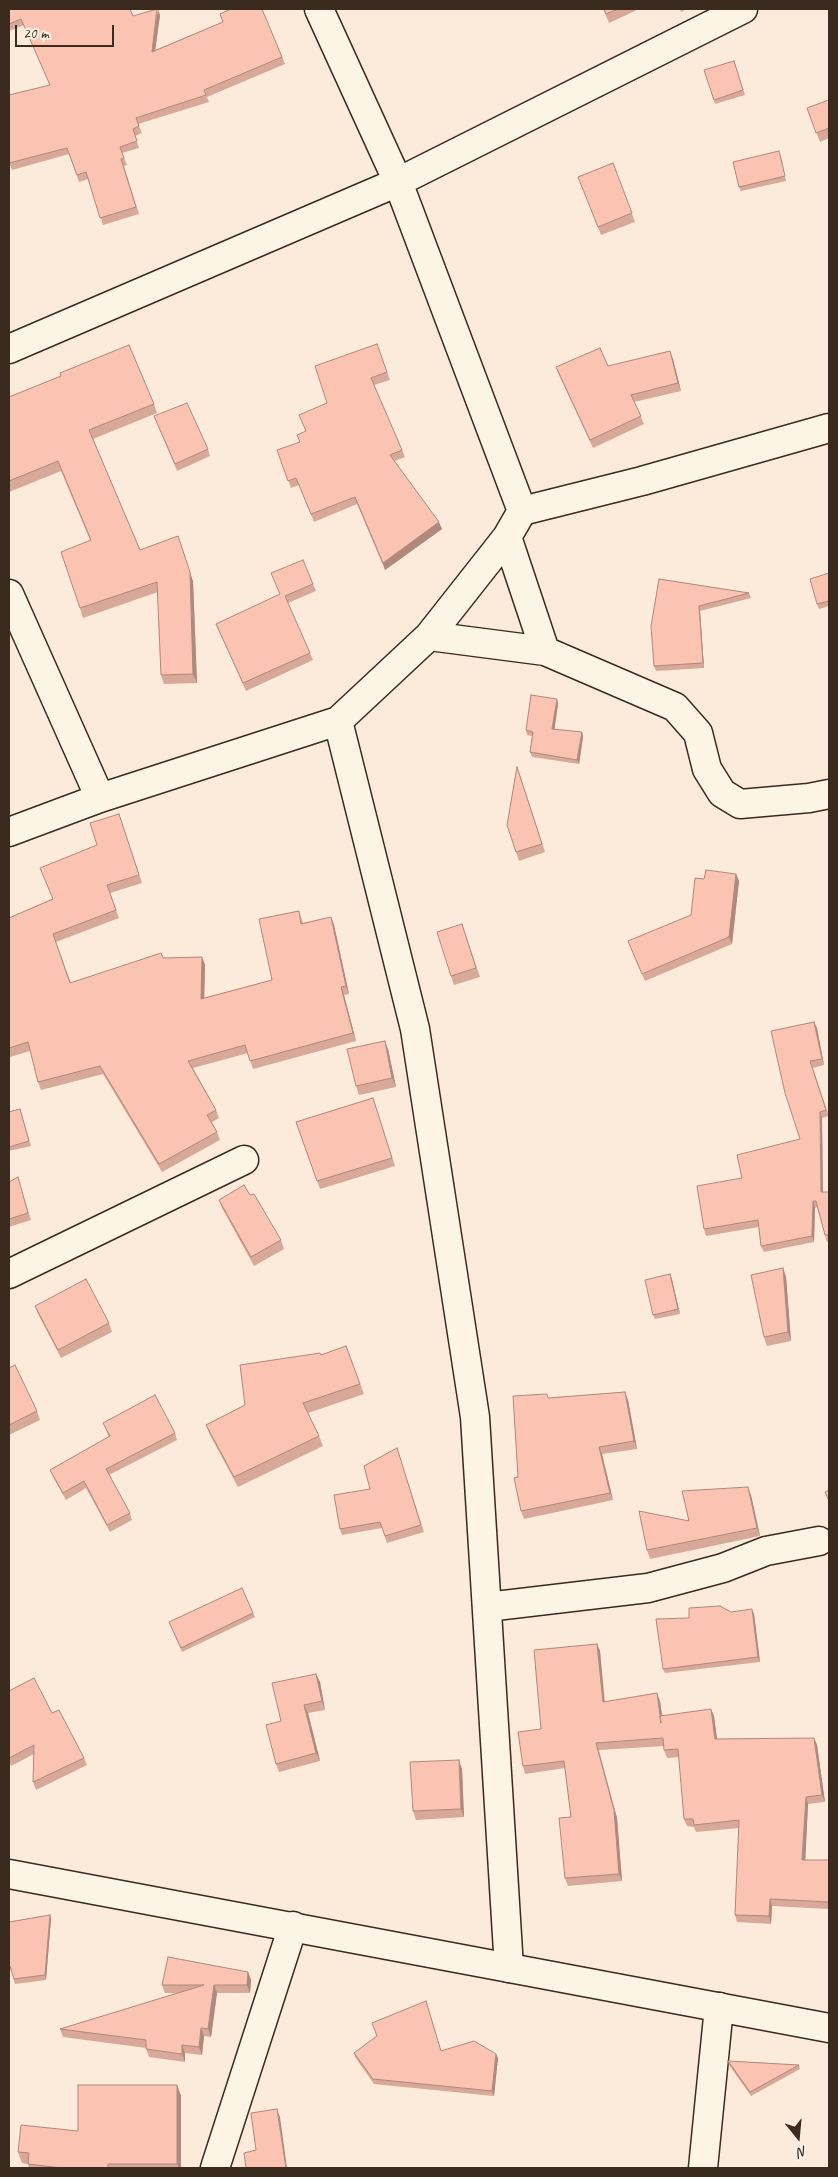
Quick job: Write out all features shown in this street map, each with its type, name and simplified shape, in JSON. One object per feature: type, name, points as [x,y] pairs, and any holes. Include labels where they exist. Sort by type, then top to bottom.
[{"type":"street","points":[[320,9],[398,182],[522,511]]},
{"type":"street","points":[[9,349],[398,182],[743,9]]},
{"type":"street","points":[[9,832],[100,798],[338,721],[429,636],[507,537],[522,511],[642,481],[829,428]]},
{"type":"street","points":[[507,537],[545,651]]},
{"type":"street","points":[[9,594],[100,798]]},
{"type":"street","points":[[429,636],[545,651],[675,707],[698,733],[707,769],[722,793],[740,804],[809,798],[829,794]]},
{"type":"street","points":[[338,721],[415,1029],[475,1417],[510,1968]]},
{"type":"street","points":[[9,1274],[244,1160]]},
{"type":"street","points":[[487,1607],[648,1588],[723,1568],[766,1551],[819,1541]]},
{"type":"street","points":[[9,1874],[829,2028]]},
{"type":"street","points":[[215,2168],[292,1926]]},
{"type":"street","points":[[703,2168],[719,2008]]},
{"type":"building","points":[[9,9],[130,9],[133,16],[157,9],[152,52],[223,22],[220,14],[231,9],[262,9],[282,57],[204,90],[206,95],[136,118],[139,126],[133,129],[137,141],[120,147],[124,158],[121,159],[136,207],[100,218],[86,172],[77,175],[67,148],[9,163],[9,95],[50,85],[21,19],[9,24]]},
{"type":"building","points":[[604,9],[618,9],[606,14]]},
{"type":"building","points":[[734,61],[743,90],[714,100],[704,70]]},
{"type":"building","points":[[829,100],[829,128],[816,133],[807,108]]},
{"type":"building","points":[[779,151],[785,176],[739,187],[733,162]]},
{"type":"building","points":[[613,163],[632,213],[598,227],[578,177]]},
{"type":"building","points":[[377,344],[387,372],[371,378],[402,450],[390,455],[439,522],[383,563],[355,497],[311,514],[296,478],[288,481],[277,450],[300,442],[297,435],[306,431],[299,415],[327,403],[315,366]]},
{"type":"building","points":[[129,345],[154,404],[89,430],[140,550],[178,536],[190,572],[193,674],[161,675],[157,582],[80,608],[61,552],[91,540],[58,461],[9,481],[9,397],[61,376],[60,373]]},
{"type":"building","points":[[600,348],[608,366],[670,351],[678,383],[631,395],[641,416],[590,440],[556,367]]},
{"type":"building","points":[[187,403],[208,449],[175,464],[154,416]]},
{"type":"building","points":[[303,560],[313,584],[285,596],[310,653],[243,683],[216,624],[280,594],[271,573]]},
{"type":"building","points":[[829,573],[829,601],[817,604],[810,579]]},
{"type":"building","points":[[659,579],[749,593],[699,606],[703,663],[654,666],[651,626]]},
{"type":"building","points":[[531,695],[557,699],[552,729],[582,732],[577,760],[530,752],[533,732],[526,730]]},
{"type":"building","points":[[517,767],[542,844],[516,852],[507,825]]},
{"type":"building","points":[[119,814],[139,875],[107,885],[116,910],[53,934],[70,983],[161,953],[163,958],[202,957],[201,999],[272,980],[259,919],[299,911],[301,924],[331,917],[346,986],[341,987],[353,1033],[250,1061],[245,1045],[188,1061],[216,1110],[207,1115],[217,1132],[159,1164],[100,1066],[38,1082],[28,1042],[9,1048],[9,918],[53,899],[40,868],[97,845],[90,823]]},
{"type":"building","points":[[706,870],[736,874],[729,937],[642,974],[628,941],[691,915],[695,878],[704,879]]},
{"type":"building","points":[[462,924],[476,968],[451,976],[437,932]]},
{"type":"building","points":[[814,1022],[822,1059],[810,1061],[826,1110],[820,1112],[821,1192],[829,1192],[829,1235],[825,1235],[816,1201],[813,1201],[812,1236],[761,1246],[758,1220],[704,1229],[697,1186],[742,1178],[737,1155],[800,1139],[785,1093],[771,1031]]},
{"type":"building","points":[[385,1041],[392,1078],[356,1086],[347,1049]]},
{"type":"building","points":[[373,1098],[392,1158],[317,1181],[296,1122]]},
{"type":"building","points":[[20,1109],[29,1141],[9,1147],[9,1112]]},
{"type":"building","points":[[18,1177],[28,1213],[9,1219],[9,1182]]},
{"type":"building","points":[[244,1185],[250,1195],[254,1194],[281,1240],[251,1257],[219,1200]]},
{"type":"building","points":[[783,1268],[788,1332],[764,1337],[751,1275]]},
{"type":"building","points":[[670,1274],[678,1309],[653,1315],[645,1280]]},
{"type":"building","points":[[86,1279],[109,1323],[58,1350],[35,1306]]},
{"type":"building","points":[[346,1346],[360,1384],[303,1403],[319,1436],[234,1477],[206,1425],[245,1405],[240,1365],[320,1353],[321,1355]]},
{"type":"building","points":[[15,1365],[37,1411],[9,1425],[9,1368]]},
{"type":"building","points":[[625,1392],[634,1441],[599,1447],[610,1493],[521,1511],[514,1478],[518,1477],[513,1396],[547,1394],[548,1398]]},
{"type":"building","points":[[155,1395],[175,1433],[106,1469],[130,1513],[107,1525],[84,1481],[63,1493],[50,1470],[110,1436],[103,1423]]},
{"type":"building","points":[[397,1448],[421,1525],[385,1536],[380,1522],[340,1529],[334,1495],[370,1489],[364,1466]]},
{"type":"building","points":[[748,1487],[757,1528],[647,1550],[639,1511],[689,1521],[682,1491]]},
{"type":"building","points":[[829,1490],[829,1501],[825,1492]]},
{"type":"building","points":[[242,1588],[253,1613],[181,1648],[169,1622]]},
{"type":"building","points":[[720,1606],[731,1612],[752,1609],[758,1657],[663,1669],[656,1619],[689,1618],[689,1608]]},
{"type":"building","points":[[597,1644],[603,1702],[657,1693],[660,1716],[711,1709],[715,1739],[814,1738],[822,1795],[806,1797],[802,1860],[829,1860],[829,1902],[770,1899],[769,1916],[735,1915],[739,1820],[694,1825],[693,1819],[684,1819],[678,1749],[664,1750],[663,1738],[596,1743],[614,1810],[619,1874],[565,1878],[559,1818],[571,1817],[564,1761],[523,1766],[518,1732],[541,1729],[534,1650]]},
{"type":"building","points":[[316,1674],[322,1701],[304,1705],[316,1753],[276,1764],[266,1725],[281,1721],[272,1683]]},
{"type":"building","points":[[34,1678],[52,1713],[59,1710],[84,1758],[33,1782],[34,1745],[9,1758],[9,1691]]},
{"type":"building","points":[[459,1760],[461,1809],[413,1811],[410,1762]]},
{"type":"building","points":[[50,1915],[45,1975],[14,1979],[9,1966],[9,1922]]},
{"type":"building","points":[[168,1957],[248,1972],[247,1985],[214,1985],[208,2029],[201,2028],[199,2047],[182,2045],[182,2054],[146,2049],[146,2040],[60,2029],[204,1985],[162,1985]]},
{"type":"building","points":[[426,2001],[441,2051],[474,2041],[496,2054],[492,2091],[373,2079],[354,2053],[377,2036],[372,2023]]},
{"type":"building","points":[[728,2061],[799,2065],[750,2092]]},
{"type":"building","points":[[78,2085],[177,2085],[177,2164],[108,2164],[108,2168],[62,2168],[28,2164],[29,2153],[18,2152],[21,2125],[78,2131]]},
{"type":"building","points":[[277,2109],[286,2168],[246,2168],[244,2153],[256,2150],[251,2113]]}]
